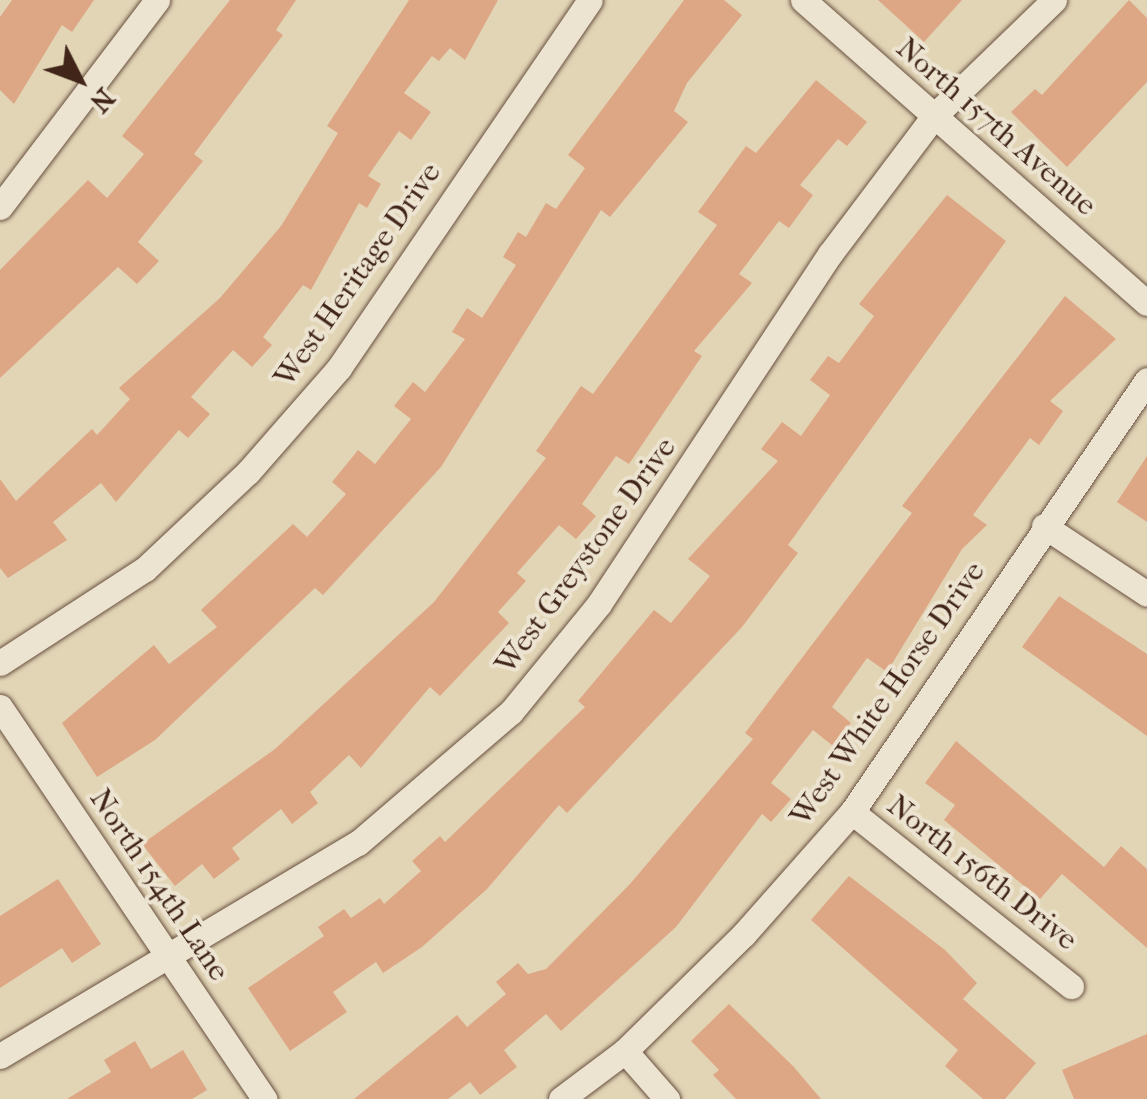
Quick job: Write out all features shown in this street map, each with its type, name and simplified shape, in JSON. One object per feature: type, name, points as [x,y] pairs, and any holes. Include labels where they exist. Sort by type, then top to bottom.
[{"type":"street","points":[[0,207],[157,0]]},
{"type":"street","name":"West Heritage Drive","points":[[0,663],[145,569],[248,472],[339,368],[590,0]]},
{"type":"street","name":"North 157th Avenue","points":[[803,0],[1147,302]]},
{"type":"street","name":"West Greystone Drive","points":[[0,1056],[171,959],[358,844],[511,712],[599,604],[830,254],[934,116],[1054,0]]},
{"type":"street","name":"West White Horse Drive","points":[[561,1099],[625,1051],[852,812],[1147,380]]},
{"type":"street","points":[[1044,526],[1147,594]]},
{"type":"street","name":"North 154th Lane","points":[[0,707],[264,1099]]},
{"type":"street","name":"North 156th Drive","points":[[852,812],[1072,986]]},
{"type":"street","points":[[625,1051],[667,1099]]},
{"type":"building","points":[[12,0],[94,0],[72,32],[62,25],[14,104],[0,90],[0,17]]},
{"type":"building","points":[[230,0],[296,0],[276,30],[283,35],[194,154],[203,161],[138,242],[159,261],[137,284],[118,267],[0,378],[0,270],[88,180],[107,198],[144,154],[122,136]]},
{"type":"building","points":[[409,0],[498,0],[465,60],[450,48],[439,61],[432,56],[404,93],[431,112],[411,140],[399,131],[368,176],[381,184],[367,208],[359,203],[311,290],[303,285],[263,337],[272,345],[252,367],[233,350],[191,397],[210,414],[188,438],[179,430],[116,502],[101,483],[53,522],[67,540],[8,578],[0,568],[0,479],[16,501],[92,429],[97,435],[130,399],[119,388],[220,298],[281,226],[338,133],[327,126]]},
{"type":"building","points":[[684,0],[724,0],[742,15],[687,83],[674,111],[688,122],[610,217],[601,210],[441,467],[323,595],[315,588],[155,740],[97,777],[62,723],[154,645],[169,664],[217,627],[201,610],[293,524],[307,537],[346,494],[332,482],[358,450],[375,464],[411,419],[394,406],[413,382],[425,392],[465,339],[452,332],[467,308],[482,318],[516,265],[503,257],[518,232],[526,237],[546,203],[556,209],[585,168],[568,155]]},
{"type":"building","points":[[878,0],[962,0],[924,42]]},
{"type":"building","points":[[1129,0],[1147,18],[1147,82],[1067,167],[1011,112],[1035,89],[1042,95]]},
{"type":"building","points":[[816,80],[867,122],[847,146],[838,139],[800,185],[813,195],[789,228],[779,221],[739,274],[752,283],[694,351],[702,356],[629,464],[616,456],[582,504],[596,516],[576,539],[559,525],[517,573],[526,581],[498,612],[509,623],[440,696],[430,687],[361,768],[349,755],[310,792],[318,803],[292,824],[281,809],[232,848],[240,859],[214,879],[202,864],[175,886],[142,844],[275,749],[434,602],[546,458],[536,451],[581,386],[593,394],[717,225],[698,212],[746,146],[756,153]]},
{"type":"building","points":[[947,195],[1006,241],[788,545],[798,553],[742,627],[567,813],[559,805],[487,889],[422,947],[383,973],[376,962],[333,992],[347,1012],[290,1051],[248,988],[324,936],[318,927],[344,909],[351,918],[380,898],[384,904],[421,871],[412,861],[440,836],[445,842],[585,707],[578,701],[654,610],[671,623],[710,576],[688,559],[778,461],[761,449],[782,422],[801,436],[830,395],[810,380],[828,356],[839,363],[874,316],[859,304]]},
{"type":"building","points":[[1065,296],[1116,339],[1050,401],[1063,411],[1039,445],[1030,438],[973,515],[987,525],[962,549],[887,672],[867,658],[832,707],[851,723],[833,746],[813,730],[771,783],[791,799],[771,822],[762,814],[676,927],[561,1031],[546,1014],[504,1050],[517,1067],[480,1095],[470,1082],[448,1099],[354,1099],[457,1015],[467,1027],[506,994],[496,982],[518,963],[528,974],[546,969],[630,884],[753,739],[745,733],[912,513],[902,506]]},
{"type":"building","points":[[1147,456],[1147,522],[1117,502]]},
{"type":"building","points":[[1059,596],[1147,654],[1147,736],[1022,647]]},
{"type":"building","points":[[956,741],[1104,867],[1121,846],[1147,869],[1147,948],[1062,874],[1040,899],[944,820],[955,805],[925,783]]},
{"type":"building","points":[[849,876],[945,950],[977,983],[963,999],[1036,1063],[1005,1099],[983,1099],[945,1066],[958,1050],[811,920]]},
{"type":"building","points":[[58,879],[101,944],[72,963],[62,948],[0,988],[0,916]]},
{"type":"building","points":[[729,1004],[821,1099],[736,1099],[713,1075],[719,1070],[691,1041]]},
{"type":"building","points":[[1147,1034],[1147,1099],[1074,1099],[1062,1070]]},
{"type":"building","points":[[135,1041],[151,1069],[183,1050],[207,1090],[192,1099],[67,1099],[111,1072],[104,1060]]}]
